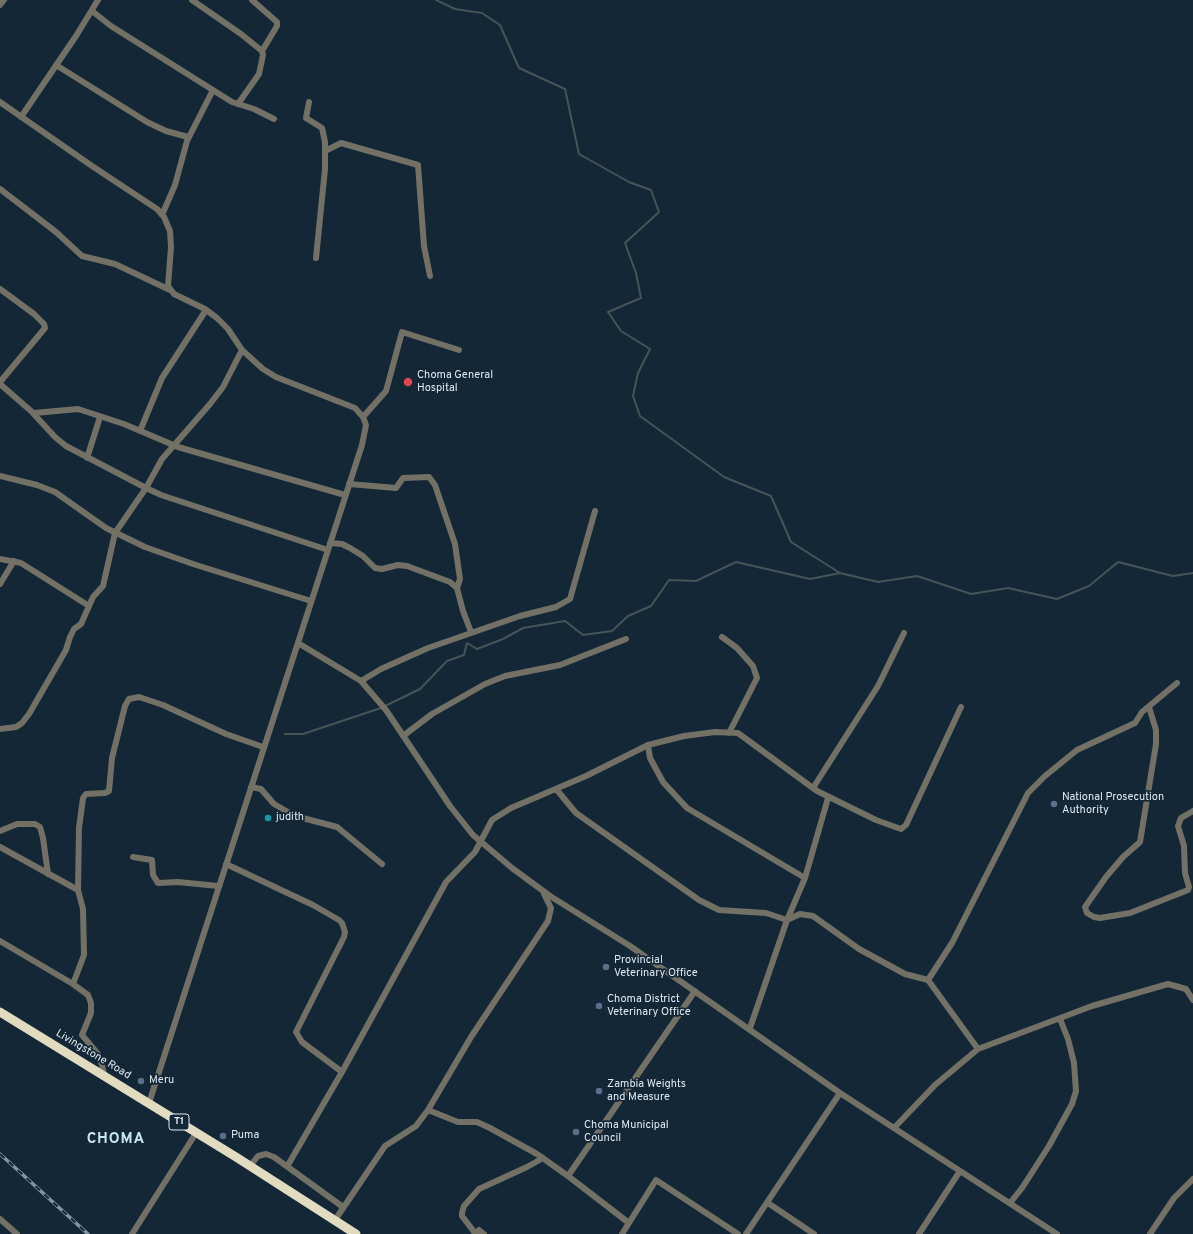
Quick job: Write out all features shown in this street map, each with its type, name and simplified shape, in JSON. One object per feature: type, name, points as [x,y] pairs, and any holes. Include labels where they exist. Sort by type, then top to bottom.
[{"type":"highway","name":"Livingstone Road","points":[[0,1012],[149,1103],[356,1234]]},
{"type":"street","points":[[0,5],[4,0]]},
{"type":"street","points":[[21,116],[98,0]]},
{"type":"street","points":[[192,0],[262,51]]},
{"type":"street","points":[[238,104],[260,74],[263,55],[262,51],[277,26],[277,22],[252,0]]},
{"type":"street","points":[[92,10],[112,26],[232,102],[254,109],[274,119]]},
{"type":"street","points":[[56,65],[147,122],[166,131],[188,138]]},
{"type":"street","points":[[162,215],[175,185],[188,138],[213,90]]},
{"type":"street","points":[[0,102],[98,171],[158,209],[170,231],[171,247],[168,286],[170,290]]},
{"type":"street","points":[[309,102],[306,118],[318,124],[322,128],[325,151],[325,169],[316,258]]},
{"type":"street","points":[[325,151],[341,143],[418,165],[424,246],[430,276]]},
{"type":"street","points":[[0,189],[56,232],[82,256],[115,264],[170,290],[206,310],[228,329],[242,350],[263,369],[355,408],[363,417],[366,425],[328,550],[218,886],[160,1074],[149,1103]]},
{"type":"street","points":[[0,289],[34,314],[44,324],[45,328],[0,383],[34,413],[61,443],[87,458],[168,498],[328,550]]},
{"type":"street","points":[[140,431],[162,378],[206,310]]},
{"type":"street","points":[[363,417],[386,391],[402,332],[459,350]]},
{"type":"street","points":[[0,729],[16,727],[22,723],[66,650],[74,629],[81,624],[93,597],[103,586],[115,533],[173,445],[210,404],[223,387],[242,350]]},
{"type":"street","points":[[34,413],[78,409],[140,431],[173,445],[239,466],[345,495]]},
{"type":"street","points":[[87,458],[100,417]]},
{"type":"street","points":[[0,476],[37,485],[55,492],[115,533],[174,558],[311,601]]},
{"type":"street","points":[[348,484],[396,488],[403,478],[429,478],[435,485],[455,544],[460,579],[457,588],[463,612],[471,632]]},
{"type":"street","points":[[361,681],[381,669],[428,648],[520,616],[556,607],[570,599],[595,511]]},
{"type":"street","points":[[330,543],[342,544],[350,548],[375,568],[382,569],[398,565],[406,566],[444,580],[457,588]]},
{"type":"street","points":[[0,559],[14,561],[37,573],[89,606]]},
{"type":"street","points":[[0,584],[14,561]]},
{"type":"street","points":[[812,788],[878,686],[904,633]]},
{"type":"street","points":[[722,637],[737,648],[753,666],[757,678],[729,733]]},
{"type":"street","points":[[403,736],[432,714],[485,684],[505,676],[560,665],[626,639]]},
{"type":"street","points":[[298,643],[361,681],[386,710],[450,806],[481,842],[512,868],[541,890],[630,946],[750,1028],[840,1093],[1057,1234]]},
{"type":"street","points":[[928,980],[952,943],[1028,793],[1045,776],[1077,750],[1135,723],[1142,712],[1177,683]]},
{"type":"street","points":[[74,984],[84,955],[83,909],[78,890],[79,828],[82,798],[86,794],[105,793],[109,791],[112,758],[125,706],[129,699],[138,697],[163,705],[226,734],[263,746]]},
{"type":"street","points":[[288,1166],[342,1072],[446,882],[475,852],[492,820],[511,808],[556,789],[648,745],[684,736],[715,732],[738,733],[812,788],[828,798],[876,820],[901,829],[906,825],[961,707]]},
{"type":"street","points":[[1149,707],[1156,730],[1156,744],[1140,842],[1123,857],[1085,905],[1087,913],[1094,917],[1100,918],[1130,913],[1188,890],[1189,887],[1185,873],[1184,846],[1178,826],[1181,818],[1193,812]]},
{"type":"street","points":[[648,745],[650,758],[663,782],[687,808],[805,878]]},
{"type":"street","points":[[251,787],[261,789],[274,804],[296,816],[337,827],[382,864]]},
{"type":"street","points":[[556,789],[576,813],[700,900],[719,910],[766,913],[787,920],[800,914],[813,916],[859,949],[905,974],[928,980],[978,1049]]},
{"type":"street","points":[[750,1028],[787,920],[805,878],[828,798]]},
{"type":"street","points":[[0,831],[17,824],[35,824],[40,827],[48,874]]},
{"type":"street","points":[[0,847],[78,890]]},
{"type":"street","points":[[133,857],[152,860],[153,875],[158,883],[178,882],[218,886]]},
{"type":"street","points":[[226,864],[313,905],[342,923],[345,932],[344,938],[296,1032],[302,1042],[342,1072]]},
{"type":"street","points":[[335,1220],[342,1207],[385,1146],[416,1126],[428,1110],[471,1037],[548,921],[551,908],[549,900],[541,890]]},
{"type":"street","points":[[0,941],[74,984],[88,995],[92,1003],[91,1013],[82,1035],[98,1054],[104,1075]]},
{"type":"street","points":[[894,1128],[935,1084],[978,1049],[1136,992],[1168,984],[1186,989],[1193,1000]]},
{"type":"street","points":[[568,1176],[695,991]]},
{"type":"street","points":[[1010,1203],[1022,1188],[1048,1146],[1072,1104],[1076,1091],[1074,1063],[1068,1039],[1060,1019]]},
{"type":"street","points":[[746,1234],[840,1093]]},
{"type":"street","points":[[428,1110],[458,1122],[483,1124],[543,1158],[629,1223]]},
{"type":"street","points":[[132,1234],[196,1133]]},
{"type":"street","points":[[250,1166],[258,1156],[266,1154],[288,1166],[342,1207]]},
{"type":"street","points":[[484,1234],[480,1230],[475,1234],[462,1216],[464,1206],[480,1189],[543,1158]]},
{"type":"street","points":[[919,1234],[960,1171]]},
{"type":"street","points":[[622,1234],[656,1180],[738,1234]]},
{"type":"street","points":[[1150,1234],[1174,1198],[1193,1180]]},
{"type":"street","points":[[768,1203],[814,1234]]},
{"type":"street","points":[[0,1219],[17,1234]]},
{"type":"waterway","points":[[436,0],[455,9],[482,13],[500,25],[519,68],[565,89],[579,154],[629,182],[651,190],[659,212],[625,243],[636,273],[641,298],[608,312],[621,331],[650,349],[638,373],[633,396],[640,416],[724,477],[771,496],[791,542],[840,573]]},
{"type":"waterway","points":[[385,706],[420,689],[447,661],[464,655],[467,643],[477,649],[503,639],[523,628],[565,621],[583,635],[612,631],[628,616],[651,606],[669,580],[696,581],[736,562],[810,579],[840,573],[878,582],[917,576],[971,594],[1008,588],[1057,599],[1089,586],[1118,562],[1173,576],[1193,573]]},
{"type":"waterway","points":[[285,734],[303,734],[381,708]]},
{"type":"railway","points":[[0,1154],[88,1234]]},
{"type":"place","name":"Choma General Hospital","points":[[408,382]]},
{"type":"place","name":"National Prosecution Authority","points":[[1054,804]]},
{"type":"place","name":"judith","points":[[268,818]]},
{"type":"place","name":"Provincial Veterinary Office","points":[[606,967]]},
{"type":"place","name":"Choma District Veterinary Office","points":[[599,1006]]},
{"type":"place","name":"Meru","points":[[141,1081]]},
{"type":"place","name":"Zambia Weights and Measure","points":[[599,1091]]},
{"type":"place","name":"Choma Municipal Council","points":[[576,1132]]},
{"type":"place","name":"Puma","points":[[223,1136]]},
{"type":"district","name":"CHOMA","points":[[116,1140]]}]
